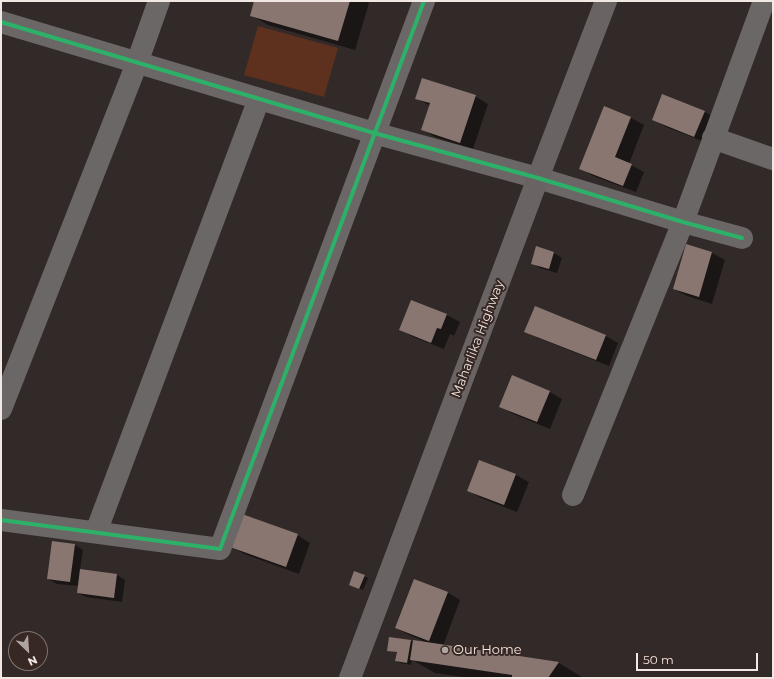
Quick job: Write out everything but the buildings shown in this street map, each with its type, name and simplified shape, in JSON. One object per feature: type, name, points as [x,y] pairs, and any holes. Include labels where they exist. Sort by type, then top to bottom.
[{"type":"highway","name":"Maharlika Highway","points":[[350,678],[606,1]]},
{"type":"street","points":[[1,409],[137,63],[159,1]]},
{"type":"street","points":[[1,520],[220,549],[424,1]]},
{"type":"street","points":[[573,496],[683,222],[764,1]]},
{"type":"street","points":[[1,22],[374,133],[538,178],[683,222],[742,238]]},
{"type":"street","points":[[96,532],[259,99]]},
{"type":"street","points":[[713,138],[773,159]]},
{"type":"shaded area","points":[[258,26],[338,48],[324,97],[244,75]]},
{"type":"cycle path","points":[[1,520],[220,549],[424,1]]},
{"type":"cycle path","points":[[1,22],[374,133],[538,178],[683,222],[742,238]]},
{"type":"place","name":"Our Home","points":[[445,650]]}]
